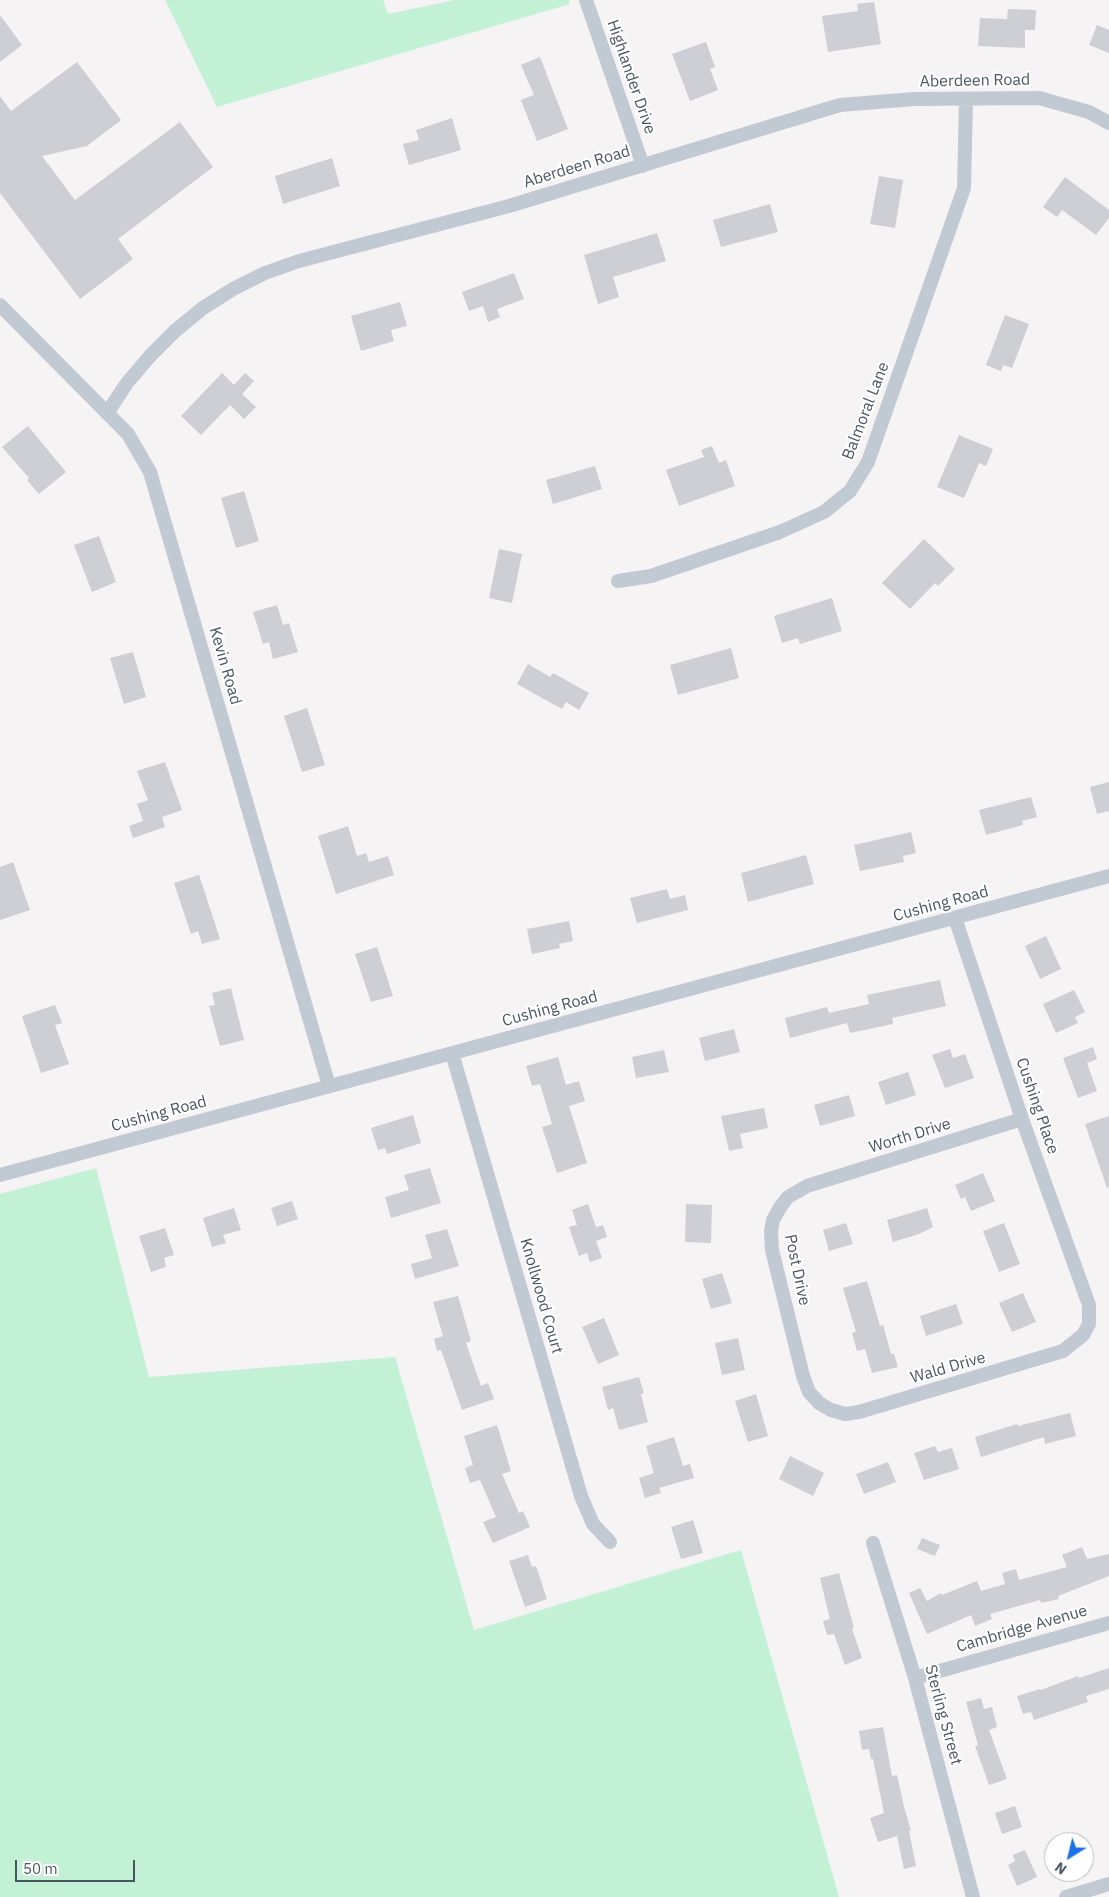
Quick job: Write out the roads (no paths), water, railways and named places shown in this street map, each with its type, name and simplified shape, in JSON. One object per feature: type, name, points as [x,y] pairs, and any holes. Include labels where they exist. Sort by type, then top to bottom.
[{"type":"street","name":"Highlander Drive","points":[[586,0],[642,166]]},
{"type":"street","name":"Aberdeen Road","points":[[107,413],[138,370],[175,331],[203,308],[233,289],[265,273],[299,261],[509,206],[840,105],[914,99],[1039,98],[1089,112],[1109,123]]},
{"type":"street","name":"Balmoral Lane","points":[[618,581],[651,576],[780,532],[824,512],[850,491],[868,462],[964,188],[966,99]]},
{"type":"street","name":"Kevin Road","points":[[0,305],[128,434],[150,472],[329,1086]]},
{"type":"street","name":"Cushing Road","points":[[0,1175],[1109,876]]},
{"type":"street","name":"Cushing Place","points":[[955,918],[1022,1119],[1089,1306]]},
{"type":"street","name":"Knollwood Court","points":[[452,1053],[581,1496],[593,1524],[610,1542]]},
{"type":"street","name":"Worth Drive","points":[[807,1186],[1022,1119]]},
{"type":"street","name":"Post Drive","points":[[803,1376],[772,1250],[771,1231],[773,1220],[788,1197],[807,1186]]},
{"type":"street","name":"Wald Drive","points":[[803,1376],[809,1392],[818,1403],[831,1410],[845,1414],[860,1412],[1064,1351],[1074,1344],[1086,1330],[1089,1319],[1089,1306]]},
{"type":"street","name":"Sterling Street","points":[[873,1543],[915,1678],[973,1897]]},
{"type":"street","name":"Cambridge Avenue","points":[[915,1678],[1109,1623]]},
{"type":"street","points":[[1066,1897],[1109,1884]]}]
